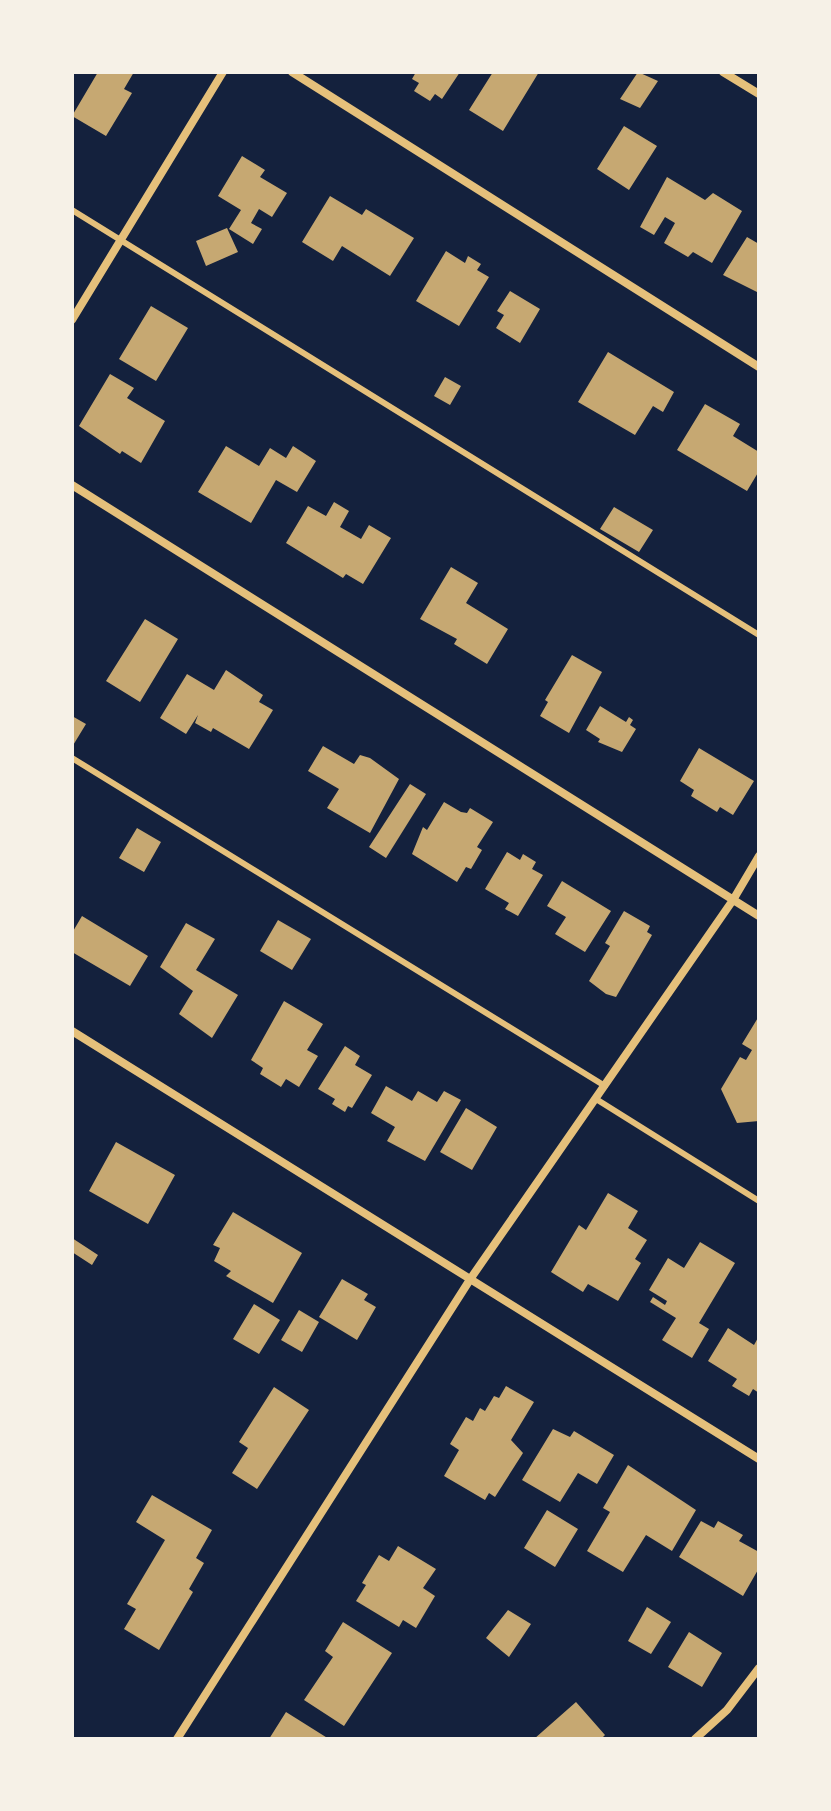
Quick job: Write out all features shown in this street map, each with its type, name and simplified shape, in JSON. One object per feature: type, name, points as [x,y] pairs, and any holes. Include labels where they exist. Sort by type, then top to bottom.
[{"type":"street","points":[[72,320],[223,72]]},
{"type":"street","points":[[292,72],[759,367]]},
{"type":"street","points":[[723,72],[759,94]]},
{"type":"street","points":[[72,485],[759,916]]},
{"type":"street","points":[[177,1739],[471,1278],[733,900],[759,856]]},
{"type":"street","points":[[72,1031],[759,1459]]},
{"type":"street","points":[[695,1739],[727,1710],[759,1668]]},
{"type":"lane","points":[[72,210],[759,635]]},
{"type":"lane","points":[[72,758],[605,1086]]},
{"type":"lane","points":[[596,1099],[759,1201]]},
{"type":"building","points":[[98,72],[134,72],[124,89],[132,93],[106,136],[72,116]]},
{"type":"building","points":[[416,72],[460,72],[442,99],[435,94],[430,101],[414,91],[419,83],[412,79]]},
{"type":"building","points":[[493,72],[539,72],[503,131],[469,110]]},
{"type":"building","points":[[638,72],[658,81],[640,108],[620,99]]},
{"type":"building","points":[[624,126],[657,146],[629,190],[597,169]]},
{"type":"building","points":[[242,156],[265,170],[260,177],[287,193],[272,217],[259,209],[251,223],[262,229],[253,244],[229,229],[241,210],[218,196]]},
{"type":"building","points":[[667,177],[705,200],[713,193],[742,211],[712,263],[693,252],[688,257],[664,243],[675,223],[665,217],[654,235],[640,227]]},
{"type":"building","points":[[330,196],[362,215],[366,209],[414,238],[390,276],[342,246],[333,261],[302,242]]},
{"type":"building","points":[[227,228],[238,252],[206,266],[196,241]]},
{"type":"building","points":[[747,237],[759,244],[759,293],[723,275]]},
{"type":"building","points":[[446,251],[465,263],[468,256],[481,264],[477,270],[489,277],[459,326],[416,301]]},
{"type":"building","points":[[510,291],[540,309],[520,343],[496,328],[504,315],[497,311]]},
{"type":"building","points":[[151,306],[188,328],[156,381],[119,359]]},
{"type":"building","points":[[608,352],[674,392],[663,412],[653,406],[635,435],[578,402]]},
{"type":"building","points":[[110,374],[134,388],[127,398],[165,421],[141,463],[122,451],[120,454],[79,426]]},
{"type":"building","points":[[445,377],[461,386],[450,405],[434,396]]},
{"type":"building","points":[[705,404],[740,424],[733,436],[759,452],[759,471],[747,491],[677,450]]},
{"type":"building","points":[[226,446],[259,466],[270,448],[286,458],[293,446],[316,461],[297,492],[276,480],[251,523],[198,492]]},
{"type":"building","points":[[334,502],[349,511],[340,527],[361,539],[369,525],[391,538],[363,584],[346,574],[343,578],[286,543],[308,506],[326,516]]},
{"type":"building","points":[[614,507],[653,530],[639,552],[600,529]]},
{"type":"building","points":[[451,567],[478,583],[466,603],[508,629],[487,664],[454,644],[457,639],[420,619]]},
{"type":"building","points":[[145,619],[178,639],[140,702],[106,681]]},
{"type":"building","points":[[572,655],[602,672],[569,733],[540,716],[548,702],[545,700]]},
{"type":"building","points":[[226,670],[263,695],[259,702],[273,710],[249,749],[213,728],[211,732],[195,723],[198,715],[186,734],[160,718],[187,674],[214,690]]},
{"type":"building","points":[[600,706],[626,722],[629,717],[633,720],[630,725],[636,729],[622,752],[598,742],[600,739],[586,730]]},
{"type":"building","points":[[72,716],[86,724],[72,747]]},
{"type":"building","points":[[323,746],[354,764],[360,755],[370,758],[399,779],[370,833],[327,808],[339,789],[308,771]]},
{"type":"building","points":[[699,748],[754,781],[733,815],[720,807],[717,812],[691,796],[694,790],[680,781]]},
{"type":"building","points":[[410,784],[426,794],[386,858],[369,847]]},
{"type":"building","points":[[444,802],[461,812],[467,813],[470,808],[493,822],[477,847],[482,850],[471,869],[466,867],[457,882],[412,854],[423,827],[427,830]]},
{"type":"building","points":[[137,828],[161,842],[144,872],[119,858]]},
{"type":"building","points":[[507,852],[520,860],[523,854],[536,862],[532,869],[543,875],[518,916],[505,909],[509,903],[485,889]]},
{"type":"building","points":[[562,881],[611,911],[585,952],[555,934],[566,917],[547,906]]},
{"type":"building","points":[[624,911],[650,926],[647,932],[652,935],[616,997],[606,994],[589,981],[610,946],[605,943]]},
{"type":"building","points":[[82,916],[148,956],[130,986],[72,952],[72,933]]},
{"type":"building","points":[[278,920],[311,939],[292,970],[260,951]]},
{"type":"building","points":[[186,923],[215,939],[196,970],[238,995],[212,1038],[179,1014],[193,991],[160,967]]},
{"type":"building","points":[[284,1001],[323,1024],[307,1050],[318,1056],[299,1087],[286,1079],[281,1087],[260,1074],[263,1068],[251,1060]]},
{"type":"building","points":[[759,1016],[759,1121],[737,1123],[721,1089],[740,1057],[746,1060],[752,1050],[742,1044]]},
{"type":"building","points":[[345,1046],[360,1056],[355,1065],[372,1075],[352,1108],[348,1106],[345,1112],[332,1104],[335,1099],[318,1089]]},
{"type":"building","points":[[386,1086],[412,1101],[418,1091],[437,1102],[444,1091],[461,1100],[425,1161],[387,1141],[395,1127],[371,1113]]},
{"type":"building","points":[[466,1108],[497,1127],[472,1170],[440,1152]]},
{"type":"building","points":[[116,1142],[175,1175],[148,1224],[89,1191]]},
{"type":"building","points":[[608,1193],[638,1211],[628,1228],[647,1240],[635,1259],[641,1263],[618,1301],[588,1284],[583,1292],[551,1272],[579,1225],[586,1230]]},
{"type":"building","points":[[233,1212],[302,1253],[273,1303],[226,1276],[231,1271],[214,1261],[220,1248],[213,1245]]},
{"type":"building","points":[[72,1238],[98,1255],[92,1265],[72,1252]]},
{"type":"building","points":[[700,1242],[735,1263],[699,1323],[709,1329],[692,1358],[662,1340],[676,1318],[650,1302],[653,1297],[665,1305],[667,1301],[649,1290],[668,1258],[684,1268]]},
{"type":"building","points":[[342,1279],[368,1294],[364,1300],[376,1307],[357,1340],[319,1317]]},
{"type":"building","points":[[254,1304],[280,1320],[259,1354],[233,1339]]},
{"type":"building","points":[[299,1310],[319,1322],[302,1352],[281,1340]]},
{"type":"building","points":[[728,1328],[754,1345],[759,1336],[759,1393],[753,1389],[749,1396],[732,1386],[737,1379],[708,1361]]},
{"type":"building","points":[[506,1386],[534,1402],[511,1440],[523,1453],[495,1497],[489,1493],[485,1500],[444,1476],[459,1450],[450,1444],[466,1417],[473,1421],[480,1408],[485,1411],[494,1396],[499,1398]]},
{"type":"building","points":[[274,1387],[309,1410],[257,1489],[232,1473],[248,1448],[239,1442]]},
{"type":"building","points":[[553,1429],[570,1437],[574,1431],[614,1455],[597,1484],[578,1473],[560,1502],[522,1480]]},
{"type":"building","points":[[628,1465],[696,1510],[672,1551],[646,1535],[623,1572],[587,1551],[610,1512],[603,1508]]},
{"type":"building","points":[[152,1495],[212,1530],[196,1558],[204,1563],[189,1589],[193,1592],[159,1650],[124,1629],[136,1609],[127,1604],[165,1540],[136,1522]]},
{"type":"building","points":[[547,1510],[578,1529],[555,1567],[524,1548]]},
{"type":"building","points":[[701,1521],[714,1528],[718,1521],[743,1535],[739,1541],[759,1552],[759,1568],[743,1596],[679,1557]]},
{"type":"building","points":[[398,1546],[436,1569],[423,1588],[435,1596],[416,1628],[403,1620],[399,1627],[356,1601],[366,1585],[362,1583],[379,1555],[389,1561]]},
{"type":"building","points":[[647,1607],[671,1622],[651,1654],[628,1641]]},
{"type":"building","points":[[508,1610],[531,1624],[509,1657],[486,1638]]},
{"type":"building","points":[[343,1622],[392,1653],[344,1726],[304,1700],[333,1657],[325,1651]]},
{"type":"building","points":[[689,1632],[722,1653],[702,1687],[668,1667]]},
{"type":"building","points":[[576,1702],[605,1735],[601,1739],[534,1739]]},
{"type":"building","points":[[286,1712],[329,1739],[269,1739]]}]
